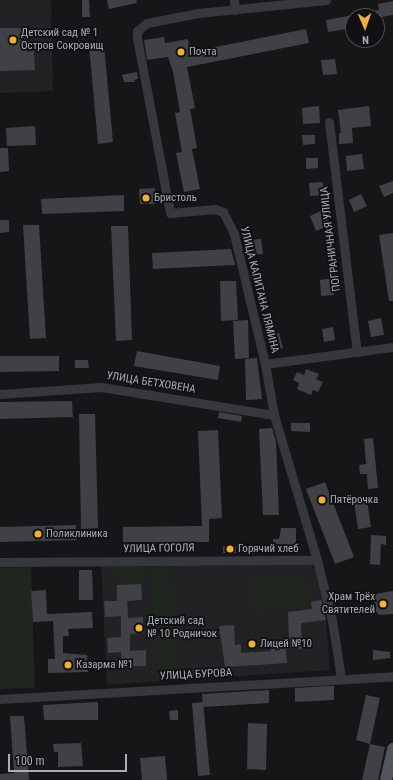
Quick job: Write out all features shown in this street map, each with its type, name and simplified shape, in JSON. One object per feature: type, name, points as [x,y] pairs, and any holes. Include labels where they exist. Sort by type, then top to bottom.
[{"type":"main road","points":[[386,780],[393,749]]},
{"type":"street","points":[[234,0],[235,10]]},
{"type":"street","name":"УЛИЦА КАПИТАНА ЛЯМИНА","points":[[326,0],[198,13],[147,23],[137,31],[137,38],[170,213],[215,209],[223,212],[228,219],[236,241],[265,364],[274,415],[317,560],[332,620],[341,678]]},
{"type":"street","name":"ПОГРАНИЧНАЯ УЛИЦА","points":[[329,122],[357,352]]},
{"type":"street","points":[[265,364],[393,347]]},
{"type":"street","name":"УЛИЦА БЕТХОВЕНА","points":[[0,394],[101,387],[274,415]]},
{"type":"street","name":"УЛИЦА ГОГОЛЯ","points":[[0,562],[317,560]]},
{"type":"street","name":"УЛИЦА БУРОВА","points":[[0,699],[393,676]]},
{"type":"shaded area","points":[[0,0],[51,0],[53,91],[0,93]]},
{"type":"shaded area","name":"Лицей №10","points":[[101,565],[310,565],[318,571],[324,600],[330,670],[107,685]]},
{"type":"shaded area","points":[[109,565],[146,565],[147,580],[120,582],[119,575],[110,575]]},
{"type":"shaded area","points":[[149,565],[170,565],[178,680],[158,681]]},
{"type":"shaded area","points":[[31,567],[35,688],[0,689],[0,568]]},
{"type":"shaded area","points":[[307,574],[309,607],[252,611],[249,579]]},
{"type":"building","points":[[82,0],[89,0],[90,17],[82,17]]},
{"type":"building","points":[[107,0],[136,0],[137,3],[109,9]]},
{"type":"building","points":[[393,1],[393,15],[385,16],[385,8],[379,8],[378,4]]},
{"type":"building","points":[[345,16],[345,29],[328,32],[326,20]]},
{"type":"building","name":"Детский сад № 1 Остров Сокровищ","points":[[0,28],[26,28],[27,52],[34,51],[35,70],[0,71]]},
{"type":"building","points":[[306,29],[309,43],[187,67],[195,108],[190,109],[197,148],[192,149],[200,189],[184,192],[176,153],[182,152],[175,113],[180,112],[173,72],[168,57],[147,60],[144,40],[164,37],[165,43],[188,39],[190,52]]},
{"type":"building","points":[[104,45],[113,142],[98,144],[89,46]]},
{"type":"building","points":[[335,59],[337,74],[323,75],[321,60]]},
{"type":"building","points":[[137,72],[138,79],[134,80],[135,82],[124,82],[122,75]]},
{"type":"building","points":[[319,106],[320,123],[303,124],[302,108]]},
{"type":"building","points":[[369,106],[371,126],[352,128],[353,143],[339,144],[339,133],[341,133],[338,110]]},
{"type":"building","points":[[35,126],[36,145],[7,146],[6,128]]},
{"type":"building","points":[[302,135],[315,135],[315,144],[303,145]]},
{"type":"building","points":[[0,148],[8,148],[9,171],[0,172]]},
{"type":"building","points":[[362,154],[364,169],[347,171],[346,156]]},
{"type":"building","points":[[306,158],[318,158],[318,168],[306,169]]},
{"type":"building","points":[[393,181],[393,193],[384,197],[379,186]]},
{"type":"building","points":[[323,182],[324,195],[310,196],[309,183]]},
{"type":"building","points":[[155,188],[155,204],[140,204],[139,189]]},
{"type":"building","points":[[361,194],[367,206],[354,212],[349,200]]},
{"type":"building","points":[[124,195],[124,211],[42,214],[41,199]]},
{"type":"building","points":[[323,210],[330,225],[316,231],[310,216]]},
{"type":"building","points":[[0,220],[9,220],[9,232],[0,233]]},
{"type":"building","points":[[23,225],[39,225],[46,338],[30,339]]},
{"type":"building","points":[[111,226],[128,226],[132,340],[116,341]]},
{"type":"building","points":[[393,233],[393,301],[389,301],[379,235]]},
{"type":"building","points":[[261,239],[263,254],[251,255],[249,240]]},
{"type":"building","points":[[231,249],[235,265],[153,269],[152,253]]},
{"type":"building","points":[[333,278],[334,295],[321,296],[320,280]]},
{"type":"building","points":[[220,281],[236,281],[238,320],[221,321]]},
{"type":"building","points":[[381,318],[384,335],[371,337],[368,321]]},
{"type":"building","points":[[248,320],[249,358],[235,359],[233,321]]},
{"type":"building","points":[[333,327],[335,340],[324,342],[322,329]]},
{"type":"building","points":[[279,333],[283,348],[272,351],[268,336]]},
{"type":"building","points":[[137,351],[220,366],[218,380],[134,366]]},
{"type":"building","points":[[0,356],[59,356],[59,371],[0,372]]},
{"type":"building","points":[[257,358],[262,399],[246,400],[245,359]]},
{"type":"building","points":[[75,360],[88,360],[89,368],[75,368]]},
{"type":"building","points":[[306,369],[319,374],[316,379],[323,382],[318,392],[313,390],[311,395],[297,389],[299,383],[293,380],[297,372],[304,375]]},
{"type":"building","points":[[72,401],[73,417],[0,419],[0,402]]},
{"type":"building","points":[[219,412],[242,416],[241,422],[218,418]]},
{"type":"building","points":[[79,414],[95,414],[98,528],[81,529]]},
{"type":"building","points":[[291,423],[310,423],[310,432],[291,431]]},
{"type":"building","points":[[272,428],[276,441],[279,515],[263,515],[259,429]]},
{"type":"building","points":[[218,430],[222,518],[209,519],[209,542],[123,542],[123,527],[202,526],[198,431]]},
{"type":"building","points":[[373,438],[378,488],[368,489],[367,474],[360,474],[359,465],[366,464],[364,439]]},
{"type":"building","points":[[325,482],[354,557],[335,564],[306,489]]},
{"type":"building","points":[[367,500],[371,527],[358,529],[354,502]]},
{"type":"building","name":"Поликлиника","points":[[76,525],[77,540],[0,542],[0,527]]},
{"type":"building","points":[[281,528],[296,528],[296,547],[291,547],[291,552],[277,552],[277,548],[273,548],[273,539],[279,539]]},
{"type":"building","points":[[371,535],[386,536],[386,545],[381,544],[380,565],[370,564]]},
{"type":"building","name":"Горячий хлеб","points":[[223,546],[236,546],[236,553],[223,553]]},
{"type":"building","points":[[79,570],[92,570],[93,600],[79,600]]},
{"type":"building","points":[[141,584],[142,600],[127,601],[128,618],[143,617],[143,633],[130,634],[130,651],[146,650],[146,666],[122,666],[121,652],[108,653],[107,638],[121,637],[121,616],[105,617],[104,601],[117,601],[117,585]]},
{"type":"building","points":[[46,590],[47,614],[92,612],[93,628],[68,629],[69,636],[63,636],[63,653],[87,655],[88,672],[48,673],[48,659],[55,659],[53,621],[33,622],[31,591]]},
{"type":"building","name":"Храм Трёх Святителей","points":[[393,591],[393,614],[379,615],[374,609],[375,594]]},
{"type":"building","points":[[321,600],[326,620],[301,623],[302,649],[286,649],[287,663],[225,667],[219,626],[234,625],[235,645],[241,644],[241,653],[271,651],[271,642],[289,641],[288,612],[312,609],[311,602]]},
{"type":"building","points":[[373,650],[390,652],[390,658],[373,660]]},
{"type":"building","points":[[334,686],[334,700],[295,702],[295,688]]},
{"type":"building","points":[[269,690],[269,703],[203,707],[202,694]]},
{"type":"building","points":[[366,695],[380,698],[370,744],[356,740]]},
{"type":"building","points":[[98,702],[98,720],[44,720],[43,705]]},
{"type":"building","points":[[203,702],[210,775],[198,776],[192,703]]},
{"type":"building","points":[[178,710],[178,720],[170,720],[169,711]]},
{"type":"building","points":[[10,716],[24,716],[29,780],[0,780],[0,774],[14,773]]},
{"type":"building","points":[[248,723],[267,724],[266,770],[247,769]]},
{"type":"building","points":[[81,743],[83,766],[58,767],[58,752],[54,752],[53,744]]},
{"type":"building","points":[[370,744],[385,747],[378,780],[362,780]]},
{"type":"building","points":[[165,756],[167,780],[142,780],[140,758]]},
{"type":"place","name":"Детский сад № 1 Остров Сокровищ","points":[[13,40]]},
{"type":"place","name":"Почта","points":[[181,52]]},
{"type":"place","name":"Бристоль","points":[[146,198]]},
{"type":"place","name":"Пятёрочка","points":[[322,500]]},
{"type":"place","name":"Поликлиника","points":[[38,534]]},
{"type":"place","name":"Горячий хлеб","points":[[230,549]]},
{"type":"place","name":"Храм Трёх Святителей","points":[[383,604]]},
{"type":"place","name":"Детский сад № 10 Родничок","points":[[139,628]]},
{"type":"place","name":"Лицей №10","points":[[252,644]]},
{"type":"place","name":"Казарма №1","points":[[68,665]]}]
